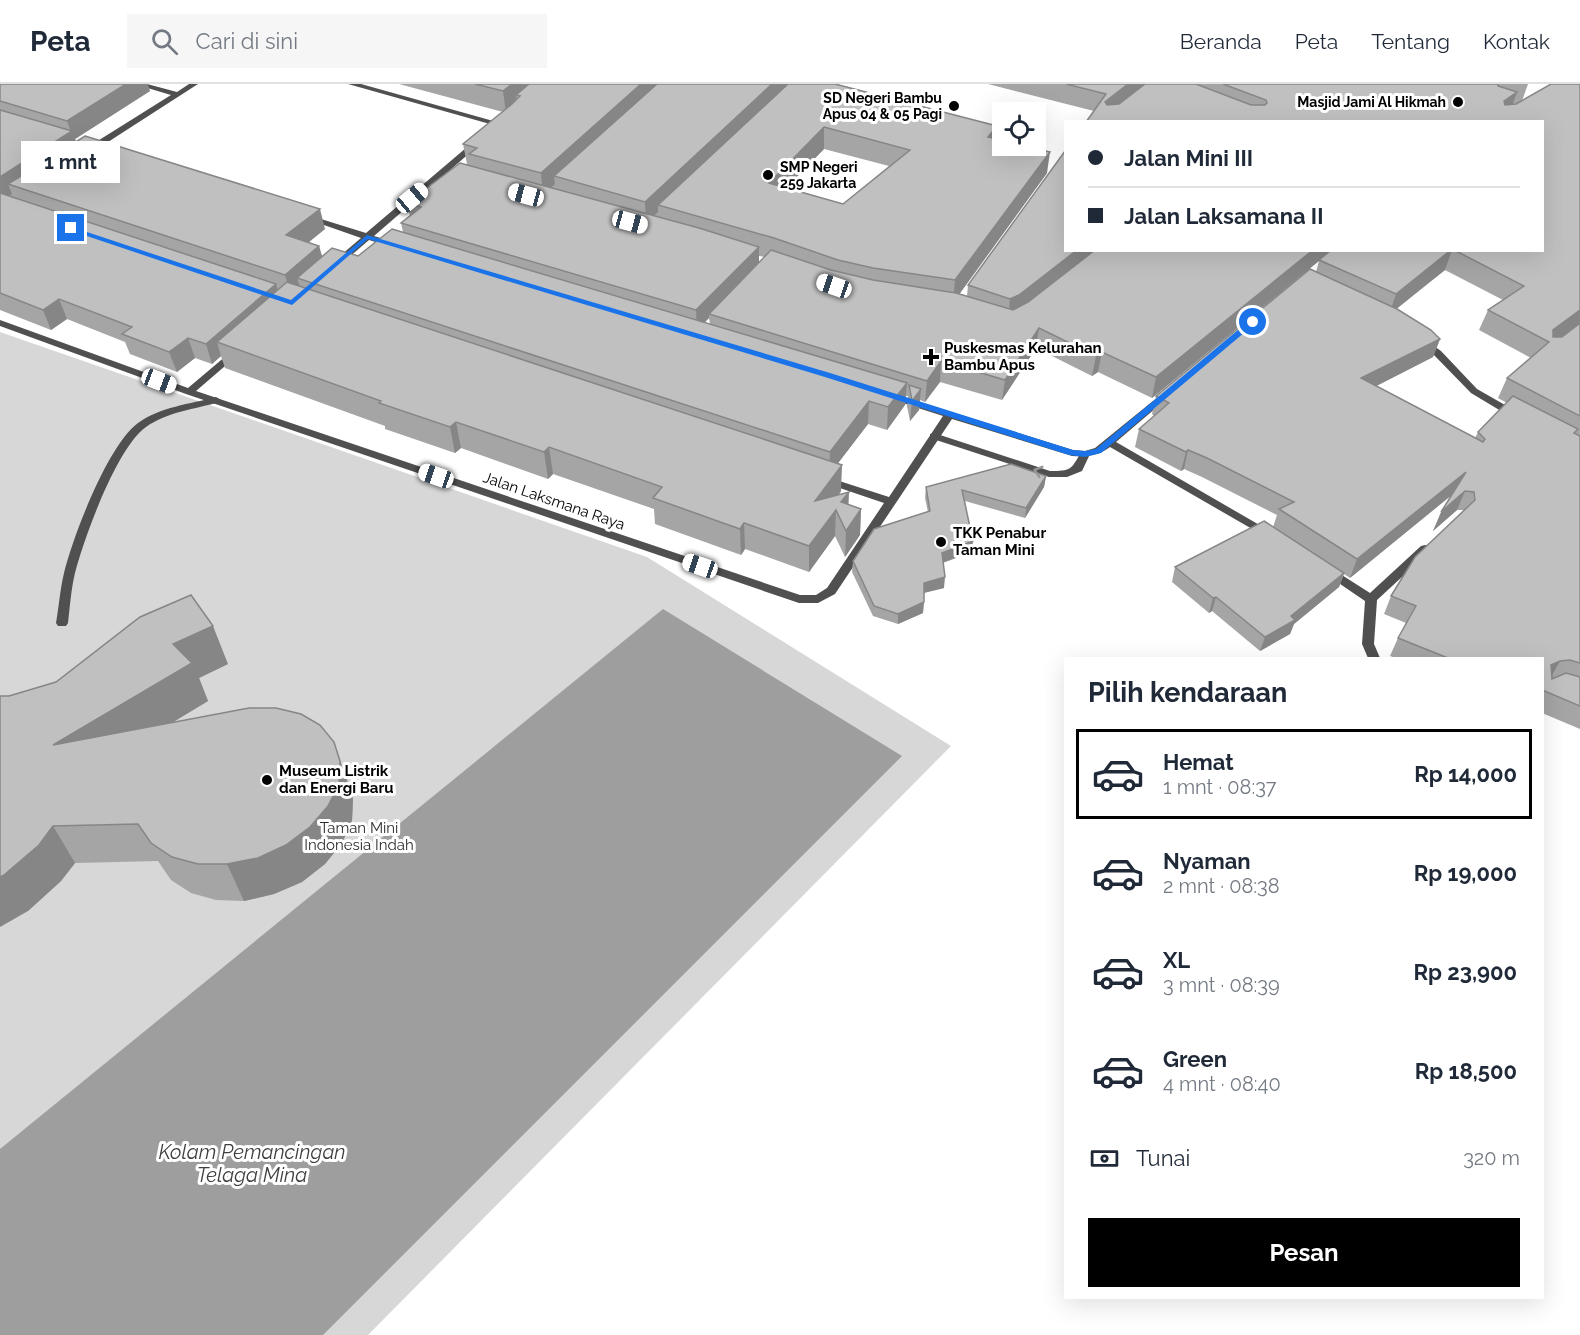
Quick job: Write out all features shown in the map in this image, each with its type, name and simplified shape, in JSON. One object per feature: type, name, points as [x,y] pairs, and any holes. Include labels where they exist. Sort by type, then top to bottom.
[{"type":"street","points":[[138,84],[177,94]]},
{"type":"street","points":[[102,153],[85,150],[194,84]]},
{"type":"street","points":[[352,84],[500,124]]},
{"type":"street","points":[[492,131],[508,117]]},
{"type":"street","points":[[326,274],[484,138]]},
{"type":"street","points":[[442,172],[454,176]]},
{"type":"street","points":[[301,216],[402,247]]},
{"type":"street","name":"Jalan Laksmana Raya","points":[[0,323],[189,392],[799,599],[818,599],[831,591],[949,415]]},
{"type":"street","points":[[1419,338],[1445,359],[1476,393],[1523,419]]},
{"type":"street","points":[[189,392],[241,348]]},
{"type":"street","points":[[882,393],[1072,453],[1085,454],[1098,451],[1172,389]]},
{"type":"street","points":[[62,622],[71,566],[85,527],[115,461],[135,430],[160,416],[216,400]]},
{"type":"street","points":[[934,436],[1049,474],[1067,474],[1078,469],[1085,454]]},
{"type":"street","points":[[1109,442],[1284,543]]},
{"type":"street","points":[[813,475],[892,502]]},
{"type":"street","points":[[1374,657],[1368,644],[1371,599],[1436,538]]},
{"type":"street","points":[[1323,568],[1371,599]]},
{"type":"green space","name":"Taman Mini Indonesia Indah","points":[[0,332],[647,557],[951,746],[368,1335],[0,1335]]},
{"type":"water","name":"Kolam Pemancingan Telaga Mina","points":[[663,609],[902,756],[323,1335],[0,1335],[0,1149]]},
{"type":"building","points":[[0,84],[126,84],[67,121],[0,101]]},
{"type":"building","points":[[475,84],[512,84],[503,91]]},
{"type":"building","points":[[529,84],[641,84],[541,173],[469,154],[477,148],[463,144],[512,104],[520,96],[516,95]]},
{"type":"building","points":[[657,84],[772,84],[645,202],[554,176]]},
{"type":"building","points":[[788,84],[835,84],[992,125],[992,132],[988,137],[992,138],[992,156],[1046,156],[1046,151],[1050,152],[955,280],[873,268],[838,260],[774,238],[658,205]],"holes":[[[824,127],[910,150],[843,204],[769,183]]]},
{"type":"building","points":[[1066,84],[1128,84],[1105,102],[1107,105],[1119,104],[1145,84],[1196,84],[1251,105],[1265,105],[1266,100],[1223,84],[1498,84],[1498,86],[1517,92],[1504,101],[1505,105],[1516,104],[1551,84],[1580,84],[1580,310],[1553,330],[1553,337],[1562,337],[1580,323],[1580,416],[1507,378],[1549,342],[1488,310],[1524,286],[1458,252],[1544,252],[1544,120],[1087,120],[1106,94]]},
{"type":"building","points":[[0,110],[72,131],[0,177]]},
{"type":"building","points":[[85,136],[320,209],[286,235],[319,246],[285,275],[8,184]]},
{"type":"building","points":[[1064,152],[1064,252],[1074,252],[1019,295],[1010,299],[968,285]]},
{"type":"building","points":[[460,163],[699,228],[759,247],[696,310],[401,223],[421,207],[407,203]]},
{"type":"building","points":[[0,193],[276,284],[206,344],[188,338],[169,352],[122,334],[132,327],[59,299],[43,310],[0,293]]},
{"type":"building","points":[[392,229],[907,383],[888,407],[869,401],[830,452],[297,278],[332,248],[358,256]]},
{"type":"building","points":[[771,250],[831,270],[873,280],[956,293],[1013,310],[1028,302],[1092,252],[1311,252],[1156,377],[1102,352],[1096,356],[1039,328],[1005,380],[941,361],[927,381],[709,314]]},
{"type":"building","points":[[1329,252],[1448,252],[1396,294],[1319,260]]},
{"type":"building","points":[[1310,269],[1397,309],[1431,330],[1440,339],[1361,378],[1483,442],[1485,439],[1478,432],[1513,396],[1578,429],[1574,433],[1580,436],[1580,663],[1570,660],[1551,665],[1552,679],[1566,673],[1580,677],[1580,706],[1544,691],[1544,657],[1446,657],[1398,638],[1416,606],[1391,596],[1415,557],[1475,500],[1474,492],[1465,491],[1441,512],[1466,472],[1357,559],[1279,509],[1294,502],[1207,458],[1188,450],[1186,452],[1139,429],[1169,403],[1156,396]]},
{"type":"building","points":[[287,282],[842,465],[815,501],[849,492],[841,502],[861,509],[846,531],[836,510],[809,546],[744,523],[740,529],[653,498],[662,487],[549,447],[544,452],[456,422],[450,427],[217,342]]},
{"type":"building","points":[[909,385],[921,389],[912,401]]},
{"type":"building","name":"TKK Penabur Taman Mini","points":[[1011,464],[1046,476],[1026,508],[962,490],[973,541],[942,553],[945,577],[924,583],[924,602],[898,614],[874,606],[853,561],[874,529],[930,511],[926,487]]},
{"type":"building","points":[[1264,521],[1344,573],[1291,616],[1295,620],[1265,637],[1175,567]]},
{"type":"building","name":"Museum Listrik dan Energi Baru","points":[[191,595],[213,626],[173,644],[192,663],[53,745],[249,708],[276,708],[301,714],[320,725],[334,742],[340,761],[339,784],[328,806],[310,827],[286,845],[258,858],[227,864],[198,864],[172,857],[151,843],[138,824],[53,826],[39,845],[0,877],[0,696],[9,696],[56,682],[140,617]]},
{"type":"place","name":"Masjid Jami Al Hikmah","points":[[1458,102]]},
{"type":"place","name":"SD Negeri Bambu Apus 04 & 05 Pagi","points":[[954,106]]},
{"type":"place","name":"SMP Negeri 259 Jakarta","points":[[768,175]]},
{"type":"place","name":"Puskesmas Kelurahan Bambu Apus","points":[[931,357]]},
{"type":"place","name":"TKK Penabur Taman Mini","points":[[941,542]]},
{"type":"place","name":"Museum Listrik dan Energi Baru","points":[[267,780]]},
{"type":"route","points":[[71,228],[292,303],[367,237],[827,375],[1072,453],[1085,454],[1098,451],[1253,322]]}]
